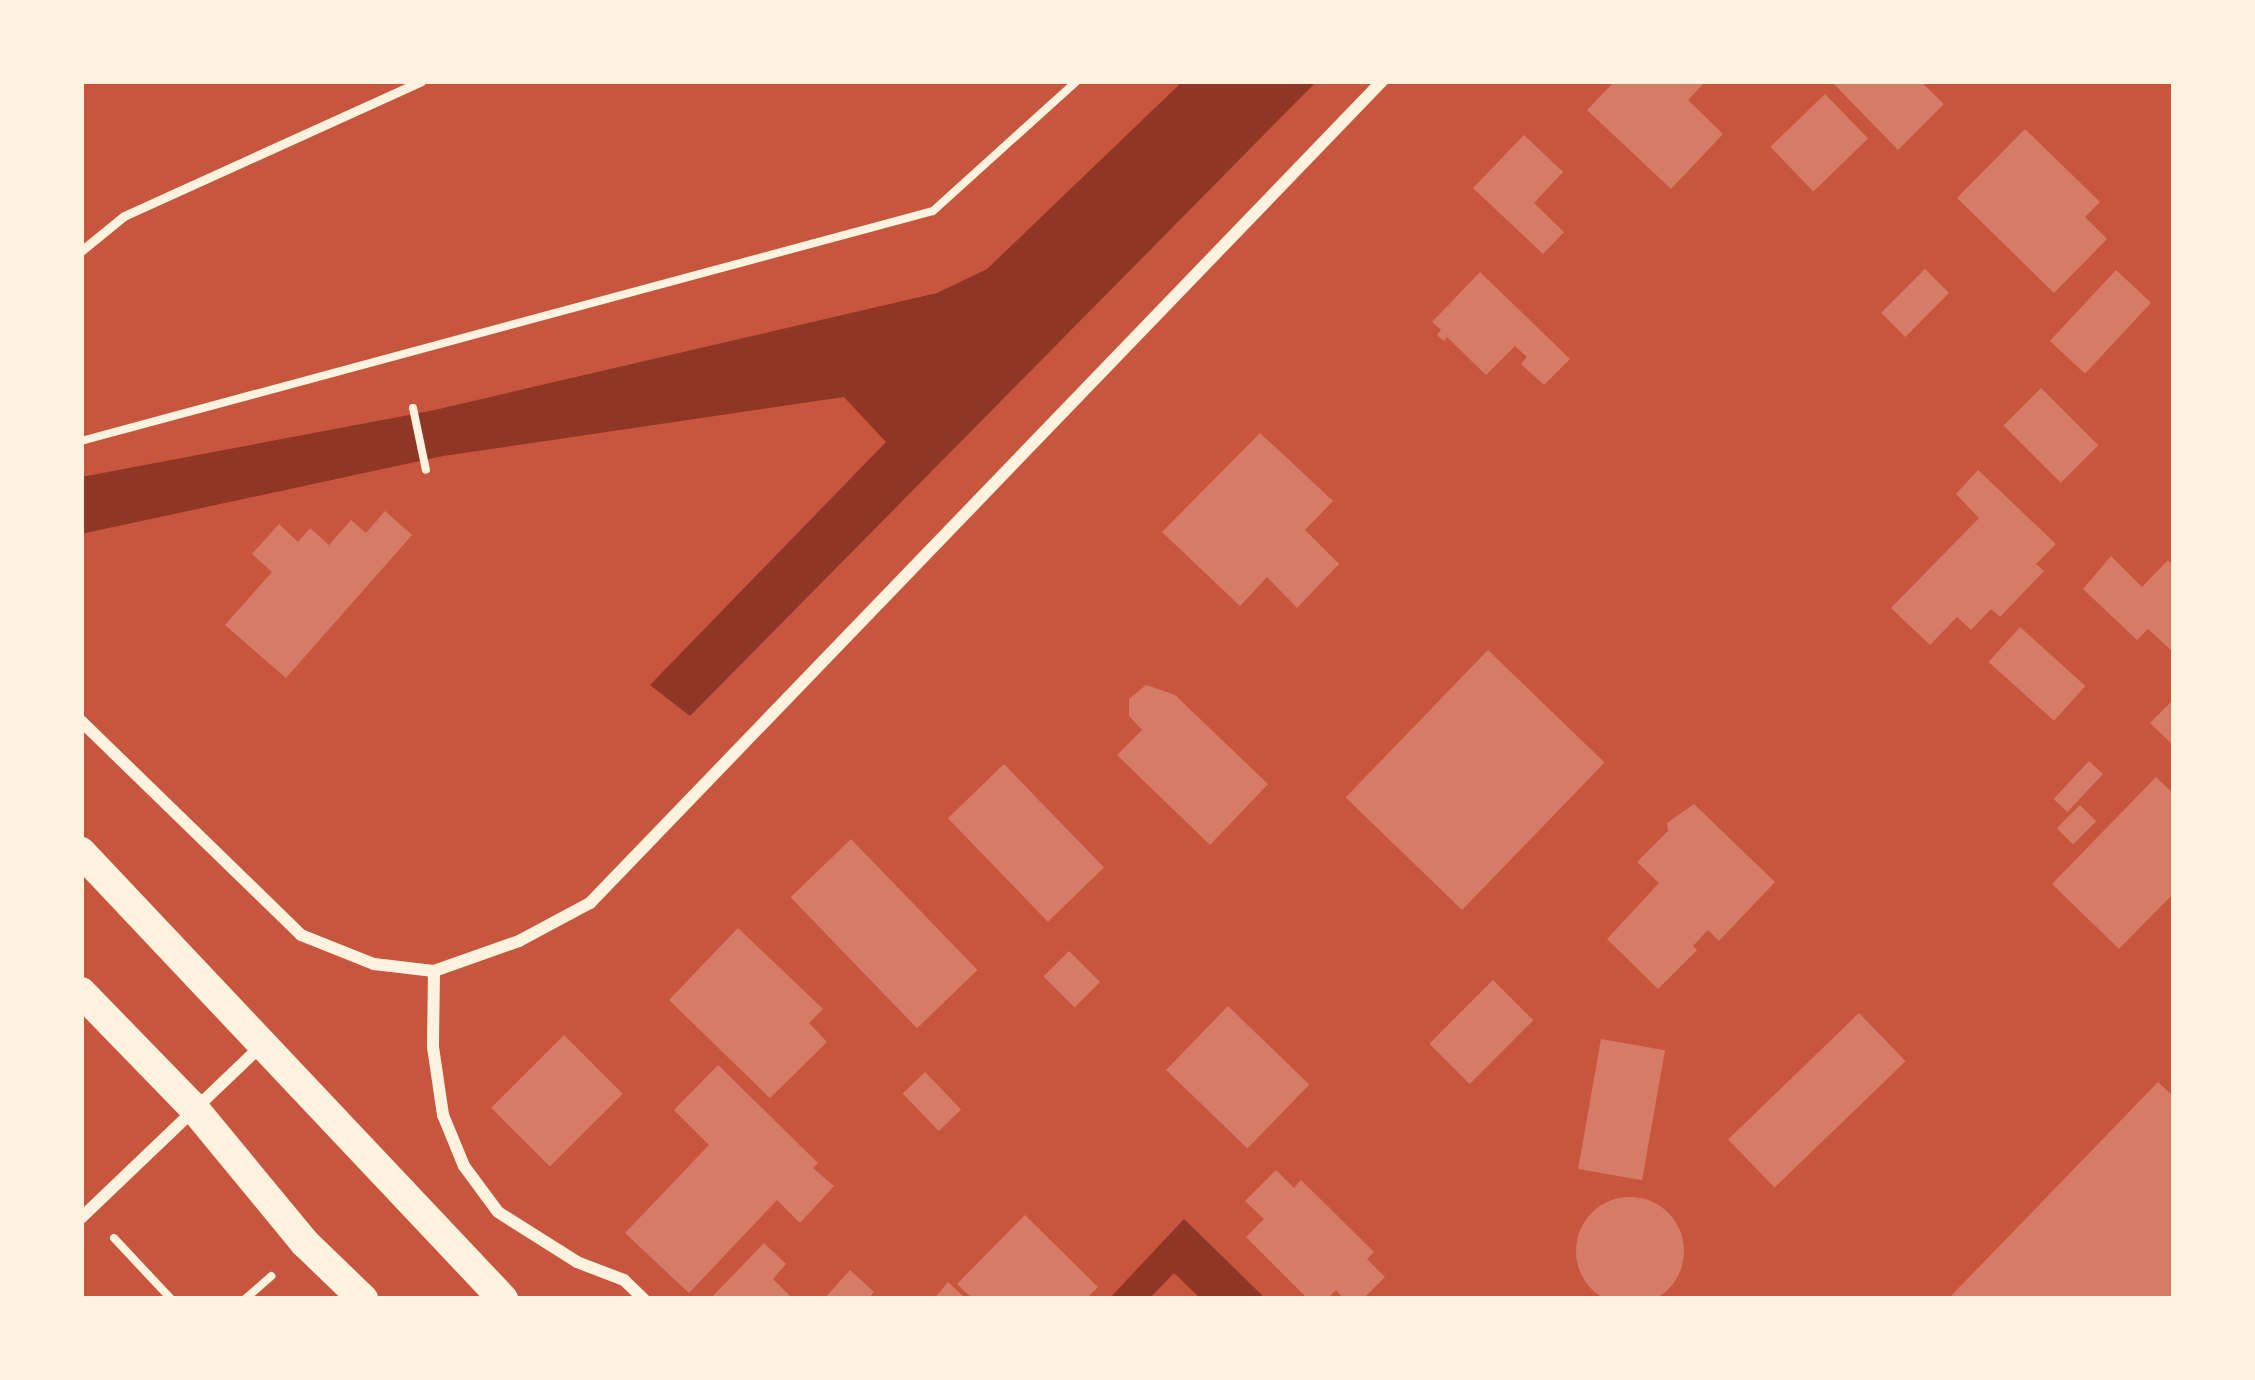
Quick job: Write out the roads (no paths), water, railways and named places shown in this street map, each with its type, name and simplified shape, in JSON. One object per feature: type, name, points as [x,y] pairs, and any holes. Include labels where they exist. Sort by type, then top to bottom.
[{"type":"main road","points":[[81,852],[502,1299]]},
{"type":"main road","points":[[81,992],[192,1106],[305,1243],[363,1299]]},
{"type":"street","points":[[81,721],[301,935],[374,964],[434,971],[478,960],[590,903],[1382,81]]},
{"type":"street","points":[[434,971],[433,1047],[443,1115],[464,1166],[498,1212],[577,1262],[624,1280],[644,1299]]},
{"type":"street","points":[[84,1213],[192,1106],[260,1047]]},
{"type":"lane","points":[[81,251],[124,216],[421,81]]}]
